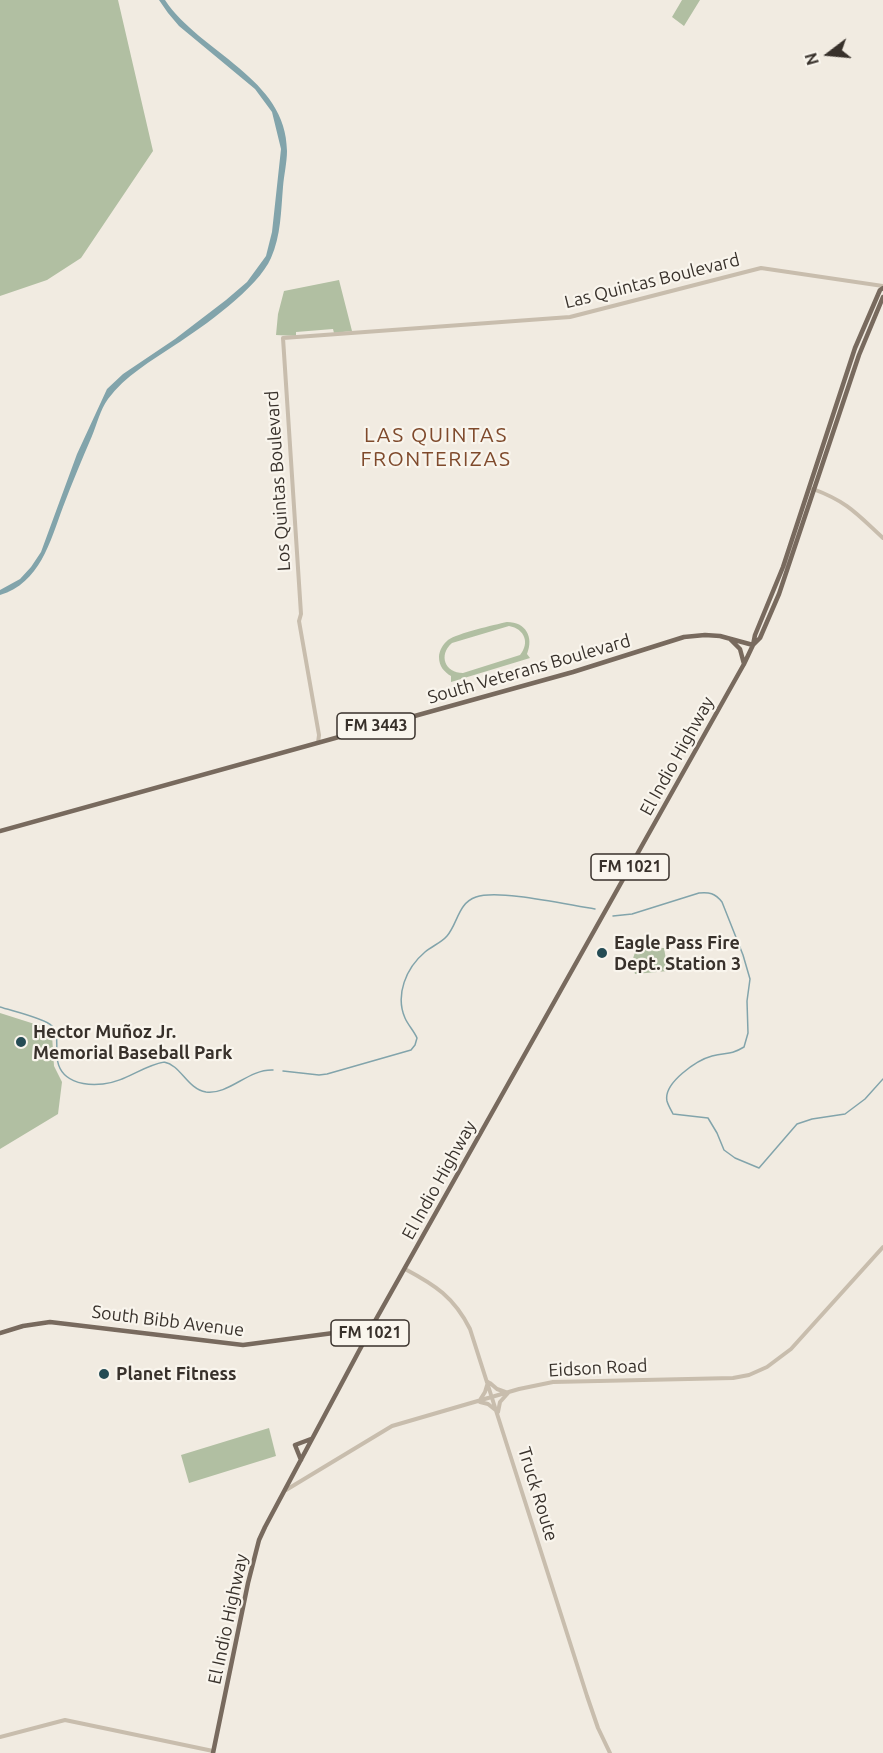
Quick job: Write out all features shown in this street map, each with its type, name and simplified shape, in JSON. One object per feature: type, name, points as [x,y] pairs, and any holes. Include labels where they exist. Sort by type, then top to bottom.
[{"type":"main road","name":"El Indio Highway","points":[[812,489],[855,348],[872,306],[883,287]]},
{"type":"main road","name":"El Indio Highway","points":[[213,1752],[256,1549],[265,1527],[375,1321],[744,664],[812,489],[866,334],[883,297]]},
{"type":"main road","name":"South Veterans Boulevard","points":[[0,831],[573,672],[684,637],[705,635],[728,637],[753,645]]},
{"type":"main road","points":[[728,637],[740,649],[744,664]]},
{"type":"main road","points":[[341,1332],[375,1321]]},
{"type":"main road","name":"South Bibb Avenue","points":[[0,1333],[38,1323],[68,1323],[243,1345],[341,1332],[352,1332],[367,1338]]},
{"type":"main road","points":[[301,1460],[296,1446],[312,1439]]},
{"type":"street","name":"Las Quintas Boulevard","points":[[283,338],[570,317],[761,268],[883,287]]},
{"type":"street","name":"Los Quintas Boulevard","points":[[283,338],[301,614],[299,621],[319,735],[318,743]]},
{"type":"street","points":[[812,489],[852,508],[883,537]]},
{"type":"street","name":"Eidson Road","points":[[283,1491],[392,1426],[508,1393],[554,1382],[718,1379],[754,1373],[786,1354],[883,1247]]},
{"type":"street","name":"Truck Route","points":[[405,1269],[434,1285],[450,1298],[459,1309],[474,1337],[587,1696],[610,1753]]},
{"type":"street","points":[[488,1381],[497,1389],[508,1393],[500,1402],[498,1412],[488,1404],[477,1402],[485,1392],[488,1381]]},
{"type":"street","points":[[0,1737],[70,1720],[213,1752]]},
{"type":"green space","points":[[0,0],[118,0],[153,151],[81,258],[47,280],[0,296]]},
{"type":"green space","points":[[682,0],[700,0],[684,26],[672,17]]},
{"type":"green space","points":[[339,280],[352,331],[334,333],[333,329],[296,332],[296,336],[276,335],[284,291]]},
{"type":"green space","points":[[507,622],[519,625],[527,632],[530,642],[527,654],[530,658],[451,682],[451,676],[442,668],[439,660],[444,644],[460,635]],"holes":[[[509,626],[522,633],[525,641],[520,655],[463,673],[448,667],[445,653],[452,643]]]},
{"type":"green space","points":[[637,947],[664,948],[668,971],[635,974],[632,961]]},
{"type":"green space","points":[[0,1013],[44,1027],[52,1035],[54,1066],[62,1082],[58,1114],[0,1149]]},
{"type":"green space","points":[[269,1428],[276,1456],[189,1483],[181,1455]]},
{"type":"water","points":[[159,0],[165,0],[180,19],[258,85],[273,104],[283,126],[287,151],[277,241],[264,270],[242,294],[200,328],[130,376],[108,399],[42,560],[25,581],[0,595],[0,590],[20,579],[41,552],[77,454],[107,389],[123,374],[175,339],[226,300],[247,282],[266,256],[272,232],[281,149],[272,112],[255,89],[179,26]]},
{"type":"waterway","points":[[613,916],[632,914],[699,893],[712,894],[722,902],[750,979],[747,1001],[748,1033],[744,1047],[731,1053],[706,1058],[682,1073],[670,1087],[667,1101],[673,1114],[708,1118],[724,1150],[735,1158],[759,1168],[797,1124],[812,1119],[845,1114],[865,1099],[883,1079]]},
{"type":"waterway","points":[[283,1071],[327,1074],[411,1050],[417,1038],[406,1021],[402,1009],[404,982],[418,958],[447,936],[465,904],[470,900],[487,895],[500,895],[534,898],[595,909]]},
{"type":"waterway","points":[[0,1007],[52,1026],[62,1072],[67,1077],[81,1083],[111,1083],[164,1062],[170,1064],[199,1090],[214,1092],[223,1090],[255,1073],[273,1070]]},
{"type":"place","name":"Eagle Pass Fire Dept. Station 3","points":[[602,953]]},
{"type":"place","name":"Hector Muñoz Jr. Memorial Baseball Park","points":[[21,1042]]},
{"type":"place","name":"Planet Fitness","points":[[104,1374]]},
{"type":"district","name":"LAS QUINTAS FRONTERIZAS","points":[[436,447]]}]
